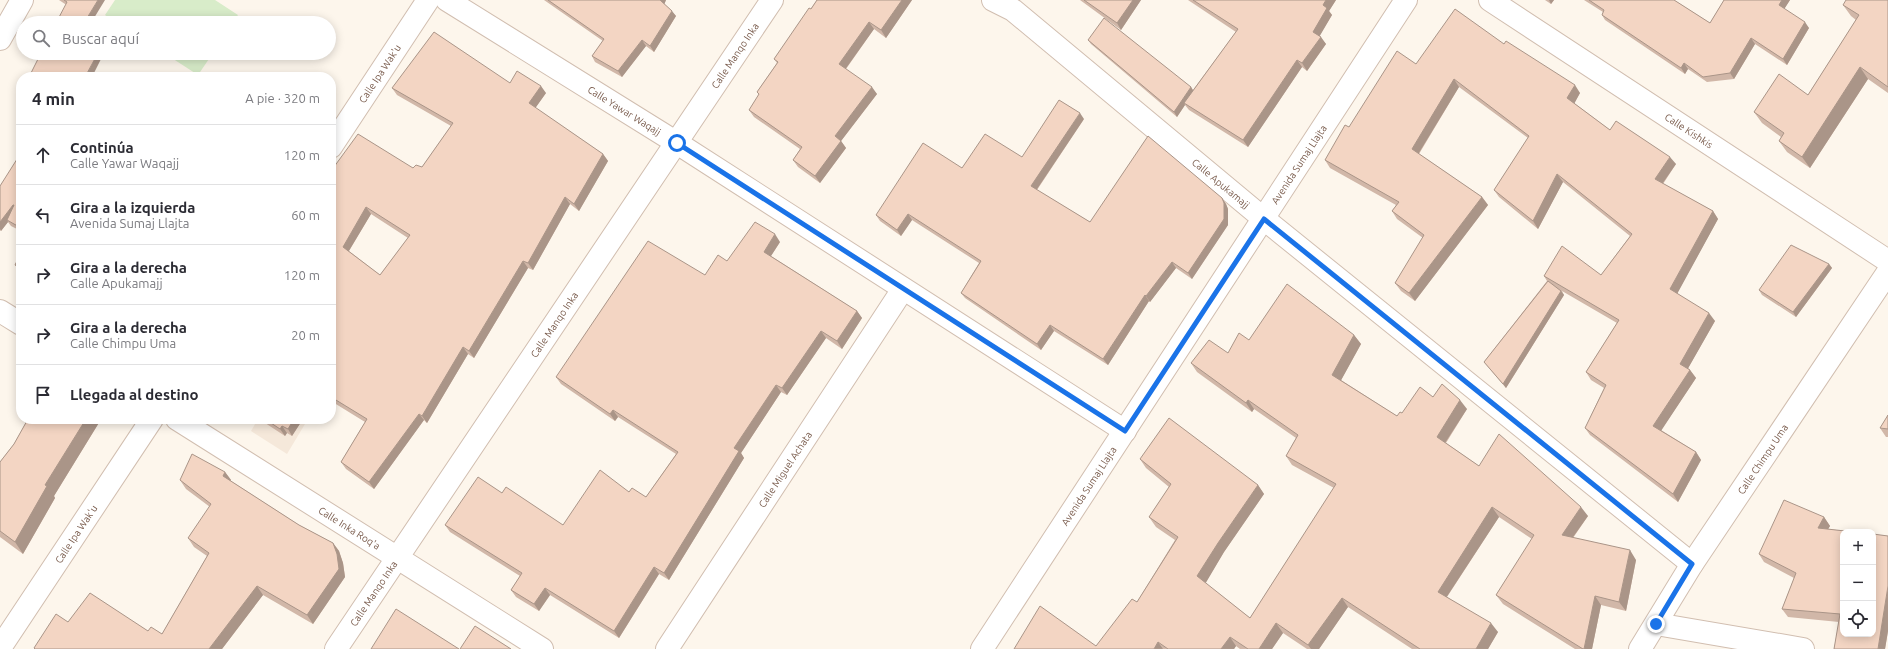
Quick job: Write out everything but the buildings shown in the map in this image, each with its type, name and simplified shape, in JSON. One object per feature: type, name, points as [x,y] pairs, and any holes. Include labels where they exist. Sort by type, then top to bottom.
[{"type":"street","points":[[0,39],[22,0]]},
{"type":"street","name":"Calle Ipa Wak'u","points":[[336,139],[428,0]]},
{"type":"street","name":"Calle Yawar Waqajj","points":[[447,0],[677,143],[1125,431]]},
{"type":"street","name":"Calle Manqo Inka","points":[[336,649],[772,0]]},
{"type":"street","name":"Calle Apukamajj","points":[[993,0],[1016,5],[1264,219],[1692,564]]},
{"type":"street","name":"Avenida Sumaj Llajta","points":[[982,649],[1406,0]]},
{"type":"street","name":"Calle Kishkis","points":[[1490,0],[1888,261]]},
{"type":"street","name":"Calle Chimpu Uma","points":[[1640,649],[1692,564],[1888,272]]},
{"type":"street","name":"Calle Miguel Achata","points":[[667,649],[903,289]]},
{"type":"street","points":[[0,311],[16,321]]},
{"type":"street","name":"Calle Ipa Wak'u","points":[[0,648],[149,424]]},
{"type":"street","name":"Calle Inka Roq'a","points":[[185,424],[542,649]]},
{"type":"street","points":[[1656,624],[1803,649]]},
{"type":"shaded area","points":[[255,424],[305,424],[287,454],[251,431]]},
{"type":"green space","points":[[115,0],[215,0],[238,15],[106,16],[105,15]]},
{"type":"green space","points":[[175,60],[208,60],[200,72],[193,72]]},
{"type":"route","points":[[677,143],[1125,431],[1264,219],[1692,564],[1656,624]]}]
